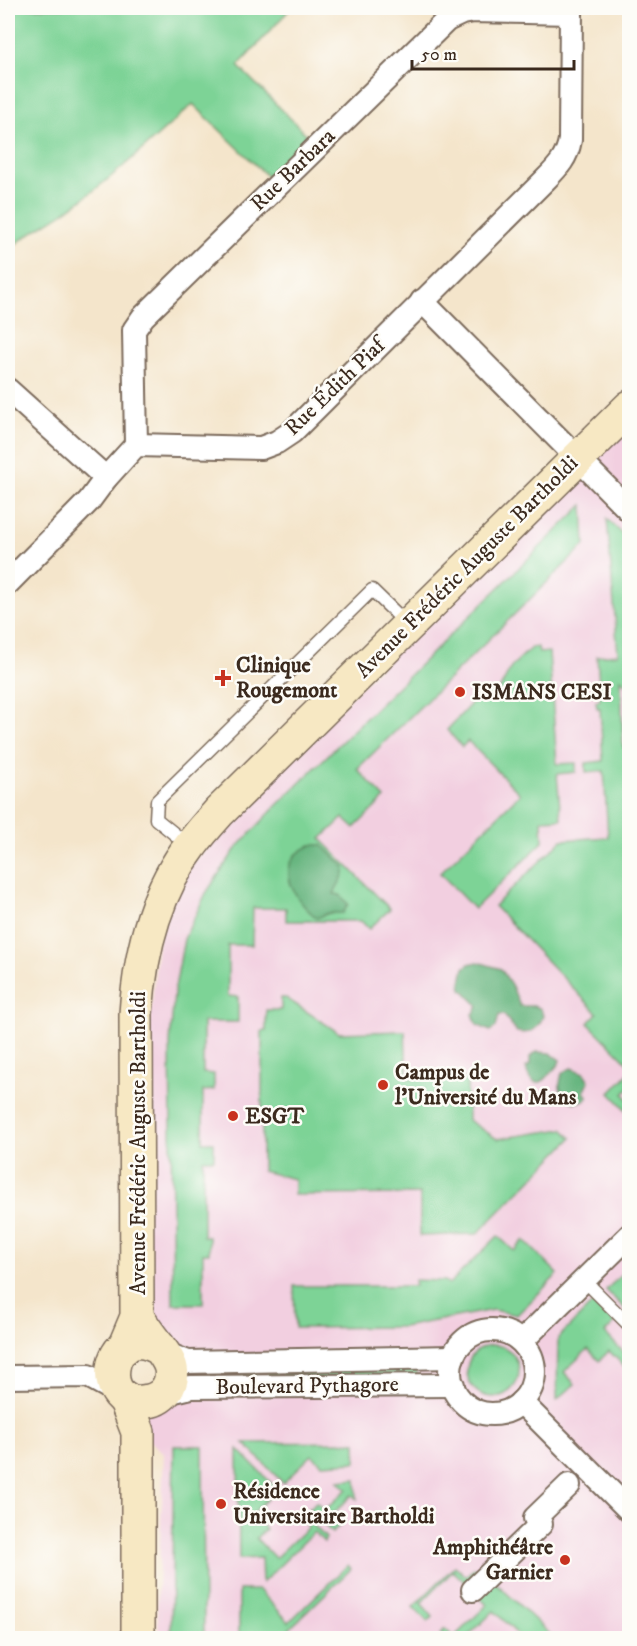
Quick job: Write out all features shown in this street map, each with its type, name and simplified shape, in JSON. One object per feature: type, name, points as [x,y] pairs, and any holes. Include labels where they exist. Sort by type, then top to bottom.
[{"type":"street","name":"Rue Édith Piaf","points":[[136,445],[261,448],[277,442],[292,432],[562,163],[568,152],[570,140],[571,10]]},
{"type":"street","name":"Rue Barbara","points":[[136,445],[134,330],[143,317],[447,20],[462,13],[474,11],[571,10]]},
{"type":"street","points":[[422,301],[630,511]]},
{"type":"street","points":[[8,390],[106,478]]},
{"type":"street","name":"Avenue Frédéric Auguste Bartholdi","points":[[140,1396],[111,1377],[111,1368],[137,1317],[136,1014],[138,981],[153,918],[163,894],[191,845],[219,812],[630,407]]},
{"type":"street","points":[[8,583],[89,501],[136,445]]},
{"type":"street","points":[[522,1341],[630,1235]]},
{"type":"street","name":"Avenue Frédéric Auguste Bartholdi","points":[[137,1317],[171,1367],[170,1383],[140,1396]]},
{"type":"street","points":[[487,1330],[506,1332],[522,1341],[530,1354],[534,1368],[533,1383],[526,1398],[502,1412],[491,1414],[480,1412],[465,1404],[453,1385],[450,1371],[453,1357],[460,1346],[469,1337],[487,1330]]},
{"type":"street","points":[[88,1376],[137,1342],[153,1344],[162,1351]]},
{"type":"street","name":"Boulevard Pythagore","points":[[162,1351],[188,1362],[453,1357]]},
{"type":"street","points":[[8,1377],[88,1376],[140,1396]]},
{"type":"street","name":"Boulevard Pythagore","points":[[140,1396],[191,1387],[453,1385]]},
{"type":"street","name":"Avenue Frédéric Auguste Bartholdi","points":[[138,1638],[140,1396]]},
{"type":"street","points":[[521,1402],[630,1510]]},
{"type":"street","points":[[473,1590],[541,1524],[535,1518],[569,1485]]},
{"type":"lane","points":[[191,845],[156,819],[157,801],[372,590],[408,625]]},
{"type":"lane","points":[[584,1280],[630,1326]]},
{"type":"shaded area","name":"Campus de l'Université du Mans","points":[[629,407],[629,1638],[159,1638],[157,1609],[164,1453],[138,1432],[149,1409],[191,1387],[191,1362],[178,1359],[146,1301],[136,1157],[163,894]]},
{"type":"green space","points":[[8,8],[291,8],[238,66],[307,135],[268,177],[193,104],[104,182],[8,250]]},
{"type":"green space","points":[[583,505],[585,545],[357,769],[385,798],[354,828],[343,818],[321,839],[390,909],[369,929],[361,921],[286,921],[286,908],[253,908],[252,945],[228,945],[228,996],[238,997],[238,1022],[203,1022],[203,1073],[214,1074],[214,1090],[203,1091],[203,1142],[214,1142],[214,1159],[203,1159],[203,1236],[209,1237],[209,1253],[203,1253],[203,1304],[173,1304],[170,1043],[174,993],[184,939],[206,893],[235,850],[276,806]]},
{"type":"green space","points":[[607,519],[630,541],[629,687],[621,679],[623,747],[630,741],[629,1064],[588,1023],[597,1013],[494,906],[562,840],[608,837],[604,771],[586,772],[586,763],[603,761],[600,708],[597,708],[596,701],[600,700],[597,656],[618,654]]},
{"type":"green space","points":[[538,647],[539,653],[549,652],[557,764],[576,763],[576,772],[557,774],[561,819],[542,820],[543,842],[474,909],[440,873],[520,794],[468,741],[462,747],[447,730],[478,696],[481,697],[488,690],[497,694],[512,666],[531,648]]},
{"type":"green space","points":[[311,845],[322,845],[345,867],[334,894],[340,895],[348,904],[343,913],[329,913],[317,918],[304,906],[293,890],[289,873],[290,864],[297,854]]},
{"type":"green space","points":[[478,962],[501,969],[512,986],[520,1006],[535,1006],[541,1009],[543,1016],[536,1028],[526,1033],[517,1032],[504,1015],[499,1015],[496,1027],[490,1031],[477,1025],[473,1014],[478,1005],[462,989],[461,982],[464,968]]},
{"type":"green space","points":[[281,998],[286,998],[339,1033],[405,1031],[407,1078],[467,1079],[468,1120],[497,1139],[563,1129],[572,1138],[477,1234],[420,1236],[420,1194],[294,1195],[294,1179],[262,1171],[262,1031],[266,1031],[266,1010],[281,1010]]},
{"type":"green space","points":[[537,1052],[550,1053],[560,1060],[558,1066],[546,1079],[536,1083],[529,1076],[526,1067],[530,1065],[530,1057]]},
{"type":"green space","points":[[571,1068],[584,1073],[589,1081],[584,1092],[588,1097],[580,1102],[568,1100],[560,1088],[562,1073]]},
{"type":"green space","points":[[629,1073],[629,1088],[624,1094],[629,1100],[629,1113],[610,1093]]},
{"type":"green space","points":[[498,1236],[514,1251],[524,1240],[558,1274],[517,1315],[493,1310],[403,1327],[295,1328],[294,1286],[415,1286],[415,1280],[445,1281],[449,1284]]},
{"type":"green space","points":[[629,1267],[629,1313],[606,1290]]},
{"type":"green space","points":[[594,1302],[615,1323],[605,1333],[629,1358],[629,1371],[609,1351],[599,1361],[588,1349],[564,1372],[575,1384],[557,1400],[558,1338]]},
{"type":"green space","points":[[493,1345],[503,1347],[511,1353],[517,1361],[519,1371],[517,1381],[511,1389],[503,1395],[493,1397],[483,1395],[475,1389],[469,1381],[467,1371],[469,1361],[475,1353],[483,1347]]},
{"type":"green space","points":[[417,1366],[417,1379],[213,1381],[213,1367]]},
{"type":"green space","points":[[356,1442],[356,1462],[322,1464],[312,1455],[283,1483],[244,1443]]},
{"type":"green space","points":[[174,1446],[203,1446],[204,1638],[171,1638]]},
{"type":"green space","points":[[238,1449],[277,1489],[252,1514],[266,1529],[256,1538],[275,1558],[308,1527],[300,1518],[303,1515],[326,1538],[324,1542],[314,1532],[262,1583],[261,1558],[239,1559]]},
{"type":"green space","points":[[356,1479],[357,1499],[352,1495],[331,1516],[340,1525],[332,1533],[309,1509],[316,1502],[325,1510],[347,1489],[338,1481]]},
{"type":"green space","points":[[348,1565],[351,1569],[283,1635],[286,1638],[239,1638],[239,1590],[259,1590],[289,1622]]},
{"type":"green space","points":[[455,1566],[466,1576],[474,1568],[481,1573],[468,1585],[453,1571],[421,1603],[433,1617],[428,1622],[413,1607]]},
{"type":"green space","points":[[494,1581],[553,1637],[521,1638],[494,1611],[466,1638],[445,1638],[440,1634],[445,1629],[454,1637],[487,1605],[479,1597]]},
{"type":"place","name":"Clinique Rougemont","points":[[223,678]]},
{"type":"place","name":"ISMANS CESI","points":[[460,692]]},
{"type":"place","name":"Campus de l'Université du Mans","points":[[383,1085]]},
{"type":"place","name":"ESGT","points":[[233,1116]]},
{"type":"place","name":"Résidence Universitaire Bartholdi","points":[[221,1504]]},
{"type":"place","name":"Amphithéâtre Garnier","points":[[565,1560]]}]
